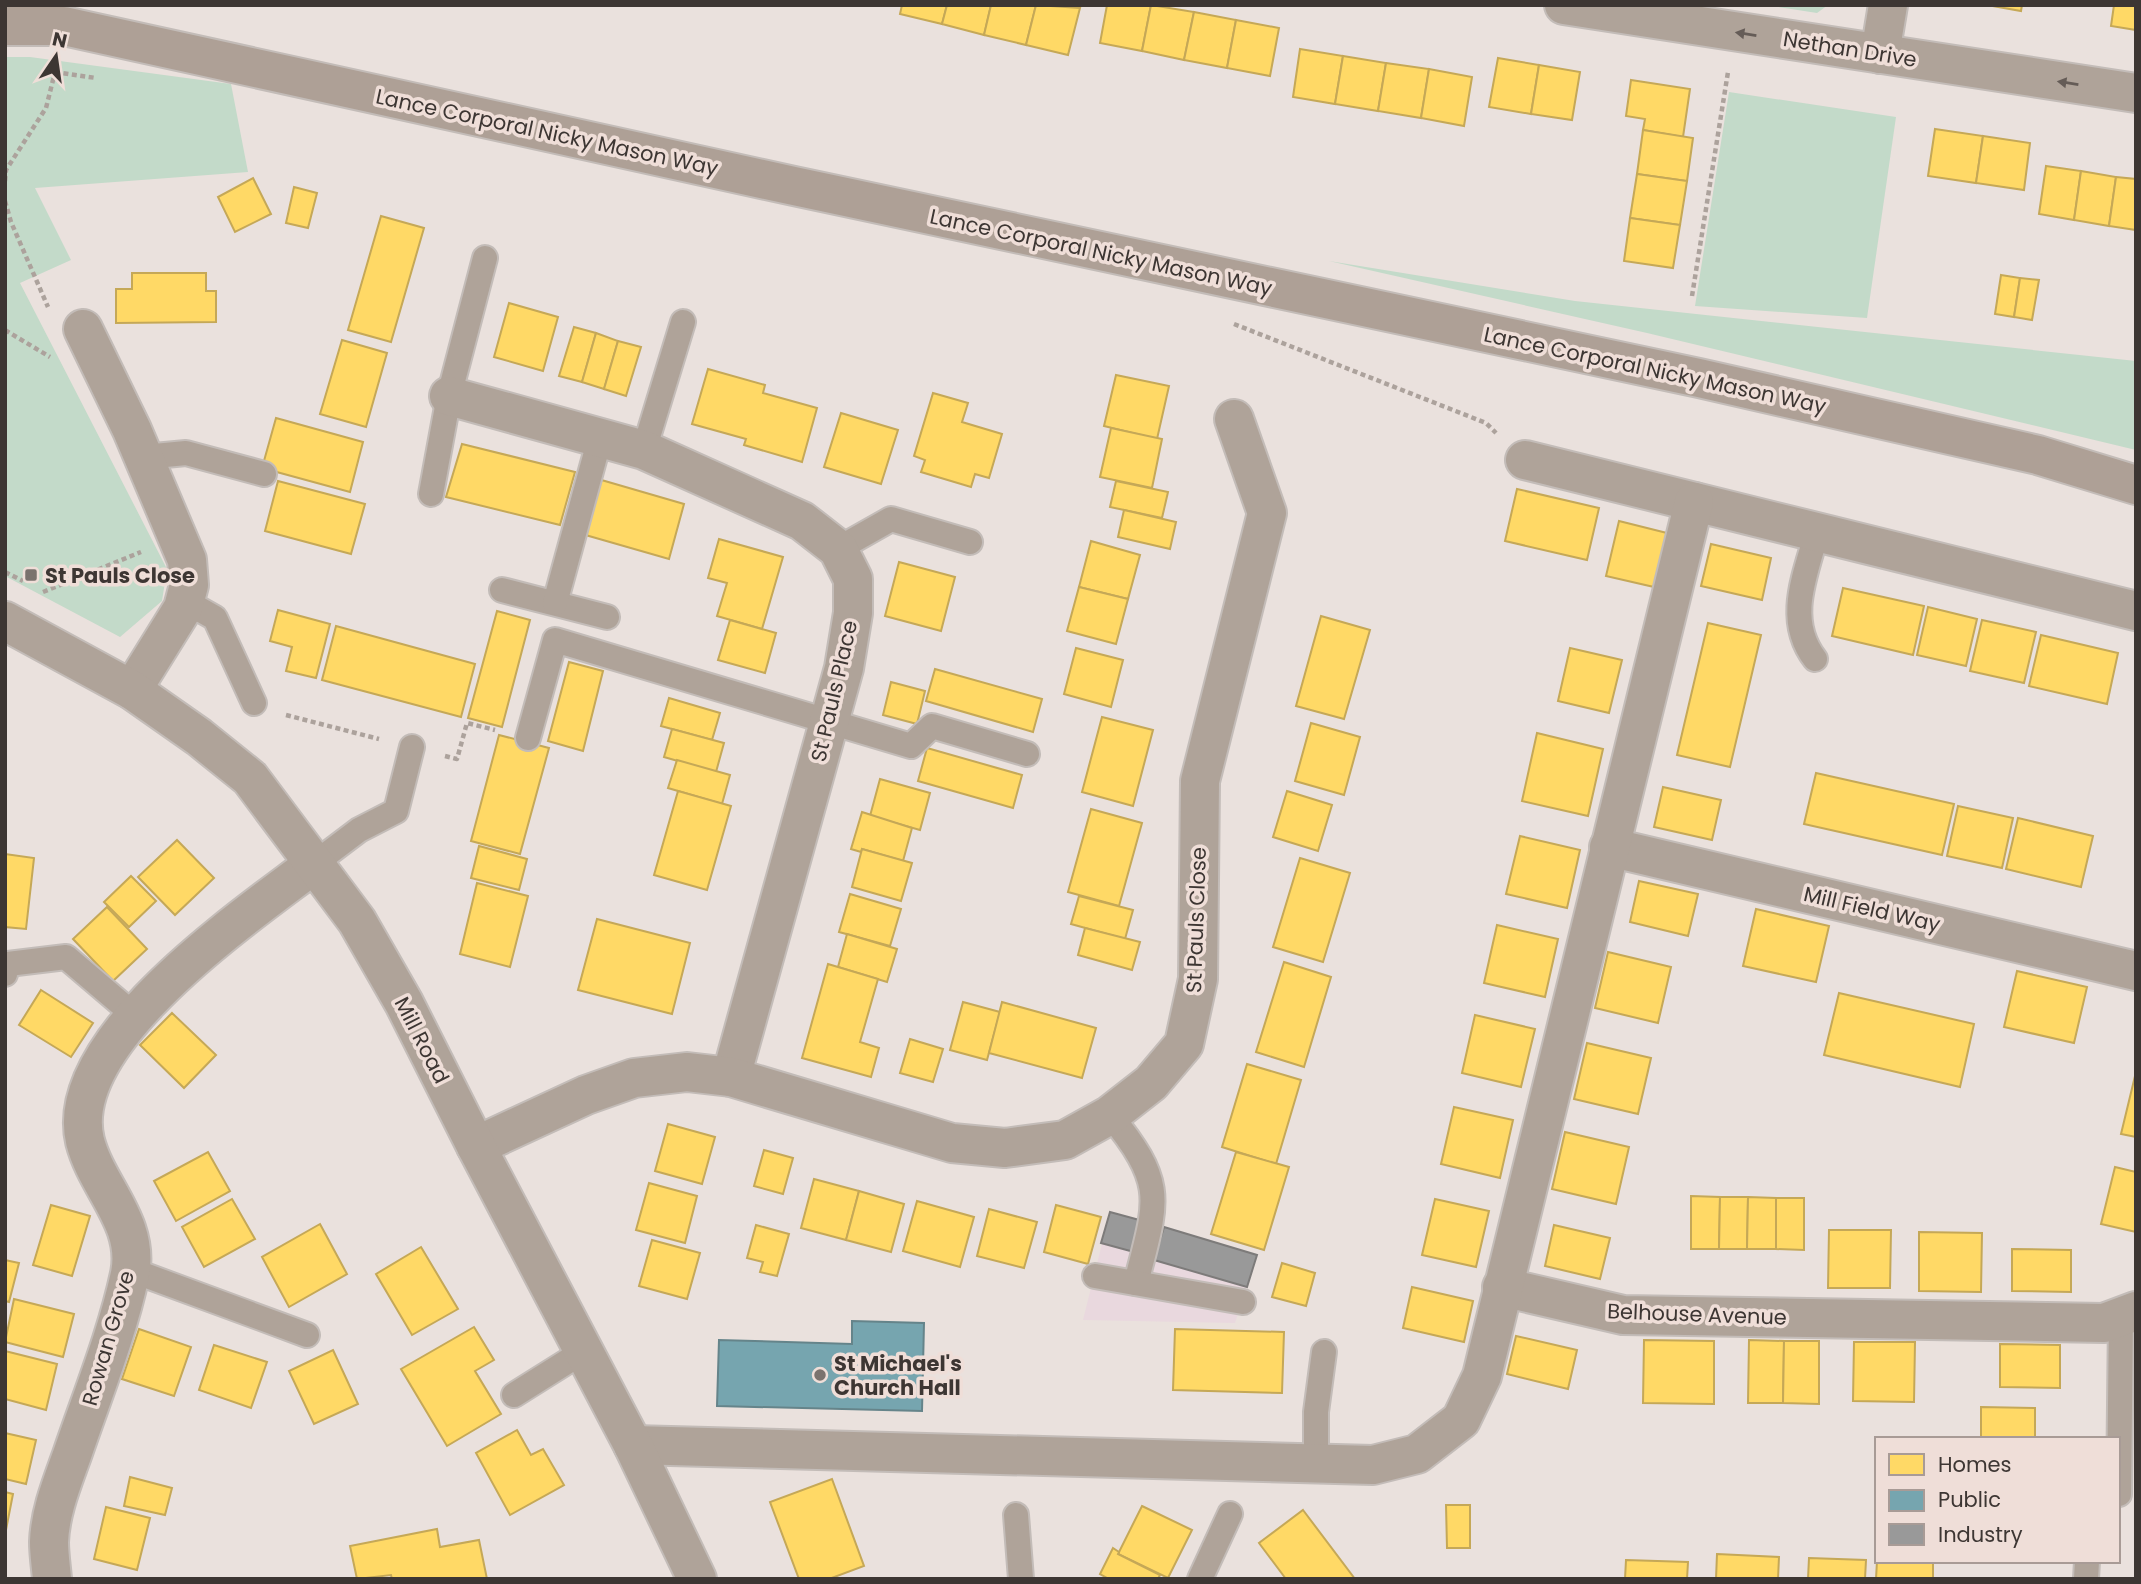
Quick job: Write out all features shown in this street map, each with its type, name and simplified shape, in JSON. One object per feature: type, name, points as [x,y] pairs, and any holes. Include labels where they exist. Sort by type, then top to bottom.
[{"type":"main road","name":"Lance Corporal Nicky Mason Way","points":[[21,5],[64,26]]},
{"type":"main road","name":"Lance Corporal Nicky Mason Way","points":[[5,26],[64,26],[807,189],[1713,381],[2038,455],[2136,485]]},
{"type":"street","name":"Nethan Drive","points":[[1564,5],[2136,93]]},
{"type":"street","points":[[1880,54],[1888,5]]},
{"type":"street","points":[[83,329],[144,457],[187,560],[189,585],[185,601],[132,690]]},
{"type":"street","name":"St Pauls Place","points":[[449,396],[644,450],[802,521],[838,549],[853,579],[853,613],[844,668],[731,1077]]},
{"type":"street","name":"St Pauls Close","points":[[476,1146],[586,1094],[634,1078],[687,1072],[731,1077],[952,1143],[1005,1148],[1065,1140],[1110,1115],[1151,1083],[1184,1044],[1198,979],[1200,781],[1267,513],[1234,419]]},
{"type":"street","points":[[1525,460],[2136,611]]},
{"type":"street","points":[[632,1445],[1373,1465],[1417,1454],[1461,1420],[1482,1376],[1694,502]]},
{"type":"street","name":"Mill Road","points":[[5,621],[132,690],[199,737],[250,778],[357,921],[398,991],[632,1445],[697,1579]]},
{"type":"street","name":"Mill Field Way","points":[[1609,847],[2136,971]]},
{"type":"street","name":"Rowan Grove","points":[[52,1579],[49,1541],[56,1502],[121,1309],[131,1270],[129,1232],[85,1141],[83,1113],[90,1085],[105,1055],[134,1015],[223,933],[314,864]]},
{"type":"street","name":"Belhouse Avenue","points":[[1502,1287],[1623,1315],[2104,1323],[2128,1314]]},
{"type":"lane","points":[[431,494],[449,396],[485,258]]},
{"type":"lane","points":[[644,450],[682,322]]},
{"type":"lane","points":[[555,603],[600,438]]},
{"type":"lane","points":[[144,457],[187,453],[264,474]]},
{"type":"lane","points":[[838,549],[891,519],[970,542]]},
{"type":"lane","points":[[1815,659],[1804,645],[1797,621],[1799,600],[1817,532]]},
{"type":"lane","points":[[502,590],[607,617]]},
{"type":"lane","points":[[185,601],[215,618],[254,703]]},
{"type":"lane","points":[[528,738],[555,640],[911,746],[932,726],[1027,754]]},
{"type":"lane","points":[[314,864],[359,830],[396,811],[412,747]]},
{"type":"lane","points":[[5,974],[8,964],[66,957],[134,1015]]},
{"type":"lane","points":[[1110,1115],[1139,1151],[1152,1182],[1154,1212],[1136,1283]]},
{"type":"lane","points":[[131,1270],[307,1335]]},
{"type":"lane","points":[[1095,1276],[1242,1302]]},
{"type":"lane","points":[[2120,1474],[2128,1314]]},
{"type":"lane","points":[[514,1395],[583,1351]]},
{"type":"lane","points":[[1316,1464],[1316,1412],[1324,1352]]},
{"type":"lane","points":[[1200,1579],[1230,1514]]},
{"type":"lane","points":[[1016,1515],[1021,1579]]},
{"type":"path","points":[[1692,296],[1734,32]]},
{"type":"path","points":[[5,181],[6,170],[46,107],[57,63]]},
{"type":"path","points":[[55,72],[105,79]]},
{"type":"path","points":[[1227,321],[1486,424],[1525,460]]},
{"type":"path","points":[[5,330],[56,360]]},
{"type":"path","points":[[36,588],[46,593],[146,550]]},
{"type":"path","points":[[5,572],[26,583]]},
{"type":"shaded area","points":[[1110,1212],[1257,1255],[1235,1323],[1083,1320]]},
{"type":"green space","points":[[1766,5],[1828,5],[1817,13]]},
{"type":"green space","points":[[5,57],[30,57],[231,84],[248,172],[35,188],[71,260],[20,283],[167,569],[162,601],[120,637],[5,576]]},
{"type":"green space","points":[[1729,92],[1896,117],[1867,318],[1695,306]]},
{"type":"green space","points":[[1329,261],[1575,301],[2136,361],[2136,450],[1647,333]]},
{"type":"building: Homes","points":[[902,5],[947,5],[942,24],[900,14]]},
{"type":"building: Homes","points":[[947,5],[991,5],[984,35],[942,24]]},
{"type":"building: Homes","points":[[991,5],[1036,5],[1026,45],[984,35]]},
{"type":"building: Homes","points":[[1036,5],[1080,8],[1068,55],[1026,45]]},
{"type":"building: Homes","points":[[1107,5],[1151,5],[1142,51],[1100,43]]},
{"type":"building: Homes","points":[[1151,5],[1194,12],[1184,60],[1142,51]]},
{"type":"building: Homes","points":[[1987,5],[2022,5],[2021,11]]},
{"type":"building: Homes","points":[[2114,5],[2136,5],[2136,30],[2111,26]]},
{"type":"building: Homes","points":[[1194,12],[1236,20],[1227,68],[1184,60]]},
{"type":"building: Homes","points":[[1236,20],[1279,28],[1270,76],[1227,68]]},
{"type":"building: Homes","points":[[1300,49],[1343,56],[1335,104],[1293,97]]},
{"type":"building: Homes","points":[[1343,56],[1386,63],[1378,111],[1335,104]]},
{"type":"building: Homes","points":[[1498,58],[1539,65],[1531,114],[1489,107]]},
{"type":"building: Homes","points":[[1386,63],[1429,69],[1421,118],[1378,111]]},
{"type":"building: Homes","points":[[1539,65],[1580,72],[1572,120],[1531,114]]},
{"type":"building: Homes","points":[[1429,69],[1472,77],[1464,126],[1421,118]]},
{"type":"building: Homes","points":[[1631,80],[1690,89],[1683,137],[1643,130],[1645,119],[1626,116]]},
{"type":"building: Homes","points":[[1935,129],[1983,136],[1976,183],[1928,176]]},
{"type":"building: Homes","points":[[1643,130],[1693,138],[1687,181],[1637,174]]},
{"type":"building: Homes","points":[[1983,136],[2030,143],[2024,190],[1976,183]]},
{"type":"building: Homes","points":[[2046,166],[2081,171],[2074,220],[2039,214]]},
{"type":"building: Homes","points":[[2081,171],[2116,177],[2109,226],[2074,220]]},
{"type":"building: Homes","points":[[1637,174],[1687,181],[1680,225],[1630,218]]},
{"type":"building: Homes","points":[[2116,177],[2136,179],[2136,230],[2109,226]]},
{"type":"building: Homes","points":[[253,178],[271,214],[235,232],[218,197]]},
{"type":"building: Homes","points":[[294,187],[317,193],[308,228],[286,223]]},
{"type":"building: Homes","points":[[381,216],[424,228],[391,342],[348,330]]},
{"type":"building: Homes","points":[[1630,218],[1680,225],[1673,268],[1624,261]]},
{"type":"building: Homes","points":[[132,273],[206,273],[206,291],[216,291],[216,322],[116,323],[116,289],[132,289]]},
{"type":"building: Homes","points":[[2001,275],[2020,278],[2014,317],[1995,314]]},
{"type":"building: Homes","points":[[2020,278],[2039,280],[2032,320],[2014,317]]},
{"type":"building: Homes","points":[[509,303],[558,317],[543,371],[494,357]]},
{"type":"building: Homes","points":[[574,327],[596,333],[582,382],[559,376]]},
{"type":"building: Homes","points":[[596,333],[618,341],[604,389],[582,382]]},
{"type":"building: Homes","points":[[342,340],[387,353],[366,427],[320,414]]},
{"type":"building: Homes","points":[[618,341],[641,347],[626,396],[604,389]]},
{"type":"building: Homes","points":[[708,369],[765,385],[763,393],[817,408],[802,462],[744,445],[746,439],[692,424]]},
{"type":"building: Homes","points":[[1116,375],[1169,386],[1157,439],[1104,426]]},
{"type":"building: Homes","points":[[933,393],[968,403],[962,422],[1002,434],[989,478],[975,474],[971,487],[921,472],[925,460],[914,456]]},
{"type":"building: Homes","points":[[841,413],[898,430],[881,484],[824,467]]},
{"type":"building: Homes","points":[[276,418],[363,442],[350,492],[262,468]]},
{"type":"building: Homes","points":[[1111,428],[1162,439],[1152,488],[1100,477]]},
{"type":"building: Homes","points":[[462,444],[575,472],[560,525],[446,497]]},
{"type":"building: Homes","points":[[598,479],[684,504],[669,559],[582,534]]},
{"type":"building: Homes","points":[[278,481],[365,504],[351,554],[265,531]]},
{"type":"building: Homes","points":[[1116,481],[1168,492],[1162,518],[1110,507]]},
{"type":"building: Homes","points":[[1517,489],[1599,508],[1587,560],[1505,541]]},
{"type":"building: Homes","points":[[1124,510],[1176,522],[1170,549],[1118,537]]},
{"type":"building: Homes","points":[[1619,521],[1667,533],[1654,587],[1606,576]]},
{"type":"building: Homes","points":[[719,539],[783,557],[762,629],[717,616],[727,583],[708,578]]},
{"type":"building: Homes","points":[[1091,541],[1140,555],[1128,599],[1079,587]]},
{"type":"building: Homes","points":[[1711,544],[1771,558],[1762,600],[1701,586]]},
{"type":"building: Homes","points":[[899,562],[955,577],[941,631],[885,616]]},
{"type":"building: Homes","points":[[1079,587],[1128,599],[1116,644],[1067,631]]},
{"type":"building: Homes","points":[[1843,588],[1924,606],[1913,655],[1832,636]]},
{"type":"building: Homes","points":[[1928,607],[1977,619],[1966,666],[1917,655]]},
{"type":"building: Homes","points":[[278,610],[330,624],[316,678],[286,671],[292,647],[270,641]]},
{"type":"building: Homes","points":[[497,611],[530,620],[502,727],[468,718]]},
{"type":"building: Homes","points":[[1321,616],[1370,630],[1344,719],[1296,706]]},
{"type":"building: Homes","points":[[730,620],[776,633],[765,673],[718,660]]},
{"type":"building: Homes","points":[[1982,620],[2036,632],[2024,683],[1970,671]]},
{"type":"building: Homes","points":[[1708,623],[1761,635],[1730,767],[1677,755]]},
{"type":"building: Homes","points":[[336,626],[475,664],[461,717],[322,680]]},
{"type":"building: Homes","points":[[2041,635],[2118,653],[2107,704],[2029,686]]},
{"type":"building: Homes","points":[[1076,648],[1123,660],[1111,707],[1064,694]]},
{"type":"building: Homes","points":[[1570,648],[1622,660],[1609,713],[1558,701]]},
{"type":"building: Homes","points":[[569,662],[603,671],[583,751],[548,741]]},
{"type":"building: Homes","points":[[935,669],[1042,699],[1033,732],[926,701]]},
{"type":"building: Homes","points":[[891,682],[925,691],[917,724],[883,715]]},
{"type":"building: Homes","points":[[669,698],[720,713],[712,740],[661,726]]},
{"type":"building: Homes","points":[[1102,717],[1153,730],[1133,806],[1082,792]]},
{"type":"building: Homes","points":[[1311,723],[1360,737],[1344,795],[1295,781]]},
{"type":"building: Homes","points":[[672,729],[724,743],[716,772],[664,757]]},
{"type":"building: Homes","points":[[1537,733],[1603,749],[1588,816],[1522,801]]},
{"type":"building: Homes","points":[[499,735],[549,748],[520,854],[471,841]]},
{"type":"building: Homes","points":[[927,748],[1022,775],[1013,808],[918,781]]},
{"type":"building: Homes","points":[[677,760],[730,775],[722,804],[668,788]]},
{"type":"building: Homes","points":[[1816,773],[1954,804],[1942,855],[1804,824]]},
{"type":"building: Homes","points":[[880,779],[930,793],[920,830],[870,816]]},
{"type":"building: Homes","points":[[1663,787],[1721,800],[1712,840],[1654,827]]},
{"type":"building: Homes","points":[[678,791],[731,806],[707,890],[654,875]]},
{"type":"building: Homes","points":[[1287,791],[1332,805],[1318,851],[1273,837]]},
{"type":"building: Homes","points":[[1958,806],[2013,818],[2002,868],[1947,856]]},
{"type":"building: Homes","points":[[1091,809],[1142,823],[1119,906],[1068,892]]},
{"type":"building: Homes","points":[[862,812],[912,828],[903,861],[862,849],[861,852],[851,849]]},
{"type":"building: Homes","points":[[2018,818],[2093,836],[2081,887],[2006,869]]},
{"type":"building: Homes","points":[[1520,836],[1580,850],[1567,908],[1506,894]]},
{"type":"building: Homes","points":[[177,840],[214,878],[175,915],[138,877]]},
{"type":"building: Homes","points":[[479,846],[527,859],[519,890],[471,878]]},
{"type":"building: Homes","points":[[862,849],[912,863],[901,901],[852,887]]},
{"type":"building: Homes","points":[[5,854],[34,858],[26,929],[5,927]]},
{"type":"building: Homes","points":[[1300,858],[1350,873],[1323,962],[1273,947]]},
{"type":"building: Homes","points":[[131,876],[156,901],[129,927],[104,902]]},
{"type":"building: Homes","points":[[1639,881],[1698,894],[1688,936],[1630,922]]},
{"type":"building: Homes","points":[[477,883],[528,896],[510,967],[460,954]]},
{"type":"building: Homes","points":[[850,894],[901,909],[890,946],[839,932]]},
{"type":"building: Homes","points":[[1079,896],[1133,910],[1125,939],[1071,924]]},
{"type":"building: Homes","points":[[107,907],[147,949],[113,981],[73,939]]},
{"type":"building: Homes","points":[[1756,909],[1829,926],[1816,982],[1743,966]]},
{"type":"building: Homes","points":[[597,919],[690,943],[672,1014],[578,990]]},
{"type":"building: Homes","points":[[1497,925],[1558,939],[1545,997],[1484,983]]},
{"type":"building: Homes","points":[[1085,928],[1140,942],[1132,970],[1078,955]]},
{"type":"building: Homes","points":[[847,934],[897,949],[887,982],[838,967]]},
{"type":"building: Homes","points":[[1608,952],[1671,967],[1658,1023],[1595,1008]]},
{"type":"building: Homes","points":[[1284,962],[1331,977],[1304,1067],[1256,1052]]},
{"type":"building: Homes","points":[[828,964],[878,979],[860,1042],[879,1048],[871,1077],[802,1058]]},
{"type":"building: Homes","points":[[2017,971],[2087,987],[2074,1043],[2004,1027]]},
{"type":"building: Homes","points":[[41,990],[93,1023],[71,1057],[19,1025]]},
{"type":"building: Homes","points":[[1839,993],[1974,1024],[1960,1087],[1824,1055]]},
{"type":"building: Homes","points":[[963,1002],[1000,1012],[987,1060],[950,1050]]},
{"type":"building: Homes","points":[[1002,1002],[1096,1028],[1082,1078],[989,1053]]},
{"type":"building: Homes","points":[[172,1013],[216,1055],[184,1088],[140,1045]]},
{"type":"building: Homes","points":[[1475,1015],[1535,1029],[1521,1087],[1462,1073]]},
{"type":"building: Homes","points":[[910,1039],[943,1049],[933,1082],[900,1073]]},
{"type":"building: Homes","points":[[1587,1043],[1651,1058],[1638,1114],[1574,1099]]},
{"type":"building: Homes","points":[[1247,1064],[1301,1080],[1276,1164],[1222,1147]]},
{"type":"building: Homes","points":[[2136,1076],[2136,1137],[2121,1134]]},
{"type":"building: Homes","points":[[1454,1107],[1513,1120],[1500,1178],[1441,1164]]},
{"type":"building: Homes","points":[[668,1124],[715,1137],[702,1184],[655,1171]]},
{"type":"building: Homes","points":[[1565,1132],[1629,1147],[1616,1204],[1552,1189]]},
{"type":"building: Homes","points":[[764,1150],[793,1158],[783,1194],[754,1186]]},
{"type":"building: Homes","points":[[208,1152],[230,1191],[176,1221],[154,1181]]},
{"type":"building: Homes","points":[[1236,1152],[1289,1167],[1264,1250],[1211,1234]]},
{"type":"building: Homes","points":[[2115,1167],[2136,1172],[2136,1232],[2101,1224]]},
{"type":"building: Homes","points":[[814,1179],[859,1191],[846,1240],[801,1228]]},
{"type":"building: Homes","points":[[649,1183],[697,1196],[685,1243],[636,1230]]},
{"type":"building: Homes","points":[[859,1191],[904,1204],[891,1252],[846,1240]]},
{"type":"building: Homes","points":[[1691,1196],[1720,1197],[1719,1249],[1691,1249]]},
{"type":"building: Homes","points":[[1720,1197],[1748,1197],[1747,1249],[1719,1249]]},
{"type":"building: Homes","points":[[1748,1197],[1776,1198],[1776,1249],[1747,1249]]},
{"type":"building: Homes","points":[[1776,1198],[1804,1198],[1804,1250],[1776,1249]]},
{"type":"building: Homes","points":[[232,1199],[255,1239],[204,1267],[182,1227]]},
{"type":"building: Homes","points":[[1435,1199],[1489,1211],[1476,1267],[1422,1255]]},
{"type":"building: Homes","points":[[917,1201],[974,1217],[960,1267],[903,1251]]},
{"type":"building: Homes","points":[[51,1205],[90,1216],[72,1276],[33,1265]]},
{"type":"building: Homes","points":[[1056,1205],[1101,1217],[1088,1264],[1044,1252]]},
{"type":"building: Homes","points":[[989,1209],[1037,1222],[1024,1268],[977,1256]]},
{"type":"building: Homes","points":[[320,1224],[347,1274],[289,1307],[262,1257]]},
{"type":"building: Homes","points":[[756,1225],[789,1234],[777,1276],[760,1272],[763,1262],[747,1258]]},
{"type":"building: Homes","points":[[1554,1225],[1610,1238],[1600,1279],[1545,1266]]},
{"type":"building: Homes","points":[[1829,1230],[1891,1230],[1890,1288],[1828,1288]]},
{"type":"building: Homes","points":[[1919,1232],[1982,1233],[1981,1292],[1919,1291]]},
{"type":"building: Homes","points":[[652,1240],[700,1253],[687,1299],[639,1286]]},
{"type":"building: Homes","points":[[421,1247],[458,1309],[412,1335],[376,1274]]},
{"type":"building: Homes","points":[[2012,1249],[2071,1250],[2071,1292],[2012,1291]]},
{"type":"building: Homes","points":[[5,1260],[19,1263],[9,1302],[5,1301]]},
{"type":"building: Homes","points":[[1282,1263],[1315,1273],[1306,1306],[1272,1297]]},
{"type":"building: Homes","points":[[1412,1287],[1473,1301],[1464,1342],[1403,1328]]},
{"type":"building: Homes","points":[[14,1299],[74,1314],[63,1357],[5,1342]]},
{"type":"building: Homes","points":[[474,1327],[494,1360],[475,1371],[501,1414],[447,1446],[401,1369]]},
{"type":"building: Homes","points":[[139,1329],[191,1347],[174,1396],[122,1379]]},
{"type":"building: Homes","points":[[1175,1329],[1284,1332],[1282,1393],[1173,1390]]},
{"type":"building: Homes","points":[[1516,1336],[1577,1350],[1568,1389],[1507,1374]]},
{"type":"building: Homes","points":[[1644,1340],[1714,1341],[1714,1404],[1643,1403]]},
{"type":"building: Homes","points":[[1749,1340],[1784,1341],[1783,1403],[1748,1403]]},
{"type":"building: Homes","points":[[1784,1341],[1819,1341],[1819,1404],[1783,1403]]},
{"type":"building: Homes","points":[[1854,1342],[1915,1342],[1914,1402],[1853,1401]]},
{"type":"building: Homes","points":[[2000,1344],[2060,1345],[2060,1388],[2000,1387]]},
{"type":"building: Homes","points":[[214,1345],[267,1362],[251,1408],[199,1390]]},
{"type":"building: Homes","points":[[333,1350],[358,1404],[314,1424],[289,1371]]},
{"type":"building: Homes","points":[[5,1351],[57,1364],[46,1410],[5,1399]]},
{"type":"building: Homes","points":[[1981,1407],[2035,1408],[2035,1437],[1981,1437]]},
{"type":"building: Homes","points":[[517,1430],[531,1455],[543,1449],[564,1485],[510,1515],[476,1453]]},
{"type":"building: Homes","points":[[5,1433],[36,1440],[26,1484],[5,1479]]},
{"type":"building: Homes","points":[[130,1477],[172,1488],[165,1515],[124,1506]]},
{"type":"building: Homes","points":[[832,1479],[864,1566],[829,1579],[799,1579],[770,1502]]},
{"type":"building: Homes","points":[[5,1492],[13,1494],[5,1535]]},
{"type":"building: Homes","points":[[1446,1505],[1470,1505],[1470,1548],[1447,1548]]},
{"type":"building: Homes","points":[[1142,1506],[1192,1530],[1168,1578],[1118,1554]]},
{"type":"building: Homes","points":[[106,1507],[150,1518],[137,1570],[94,1559]]},
{"type":"building: Homes","points":[[1303,1510],[1355,1579],[1286,1579],[1259,1543]]},
{"type":"building: Homes","points":[[437,1529],[440,1547],[479,1540],[487,1579],[392,1579],[391,1575],[357,1579],[350,1546]]},
{"type":"building: Homes","points":[[1113,1548],[1118,1554],[1160,1575],[1158,1579],[1109,1579],[1100,1574]]},
{"type":"building: Homes","points":[[1717,1554],[1779,1557],[1778,1579],[1716,1579]]},
{"type":"building: Homes","points":[[1809,1558],[1866,1560],[1865,1579],[1808,1579]]},
{"type":"building: Homes","points":[[1626,1560],[1688,1562],[1687,1579],[1625,1579]]},
{"type":"building: Homes","points":[[1877,1563],[1933,1563],[1933,1579],[1876,1579]]},
{"type":"building: Public","name":"St Michael's Church Hall","points":[[852,1321],[924,1323],[922,1411],[717,1406],[719,1340],[852,1344]]},
{"type":"building: Industry","points":[[1110,1212],[1143,1221],[1134,1252],[1101,1243]]},
{"type":"building: Industry","points":[[1164,1227],[1257,1255],[1247,1287],[1154,1260]]},
{"type":"place","name":"St Pauls Close","points":[[31,575]]},
{"type":"place","name":"St Michael's Church Hall","points":[[820,1375]]}]
